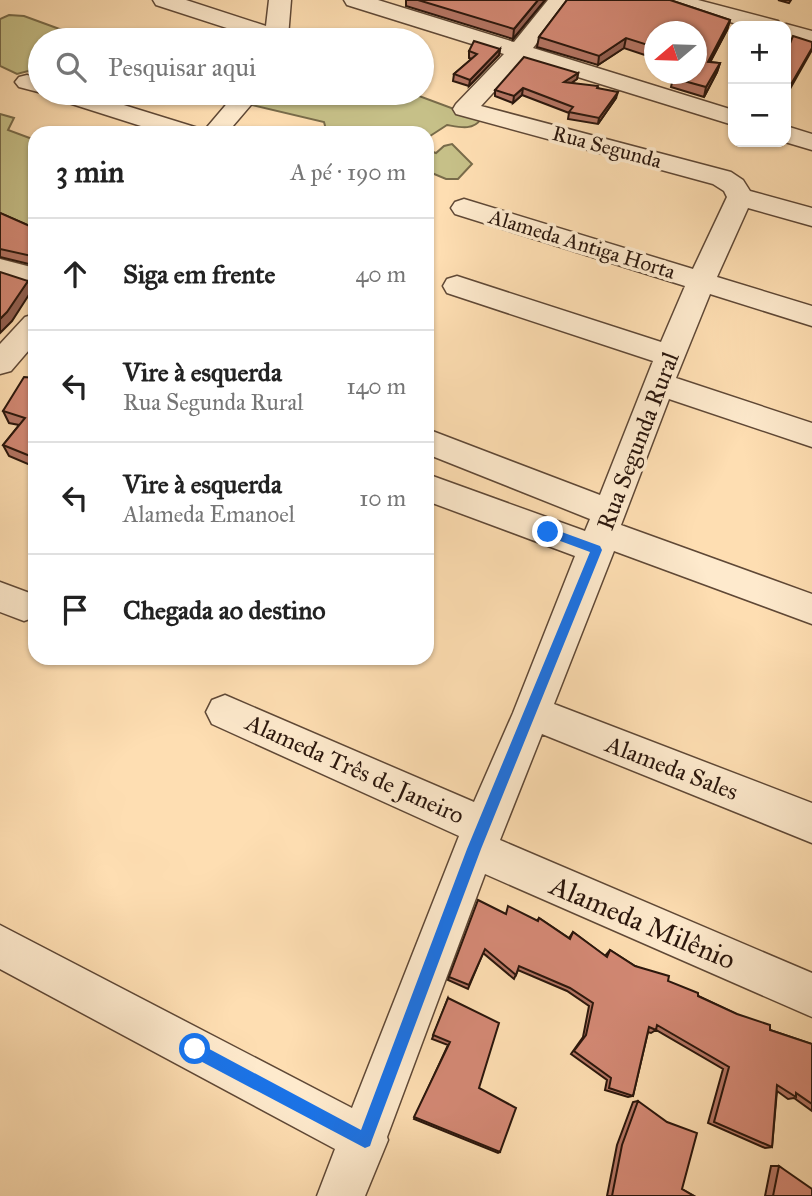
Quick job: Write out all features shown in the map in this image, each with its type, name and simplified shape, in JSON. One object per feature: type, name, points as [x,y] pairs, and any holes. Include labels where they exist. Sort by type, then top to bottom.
[{"type":"street","points":[[164,0],[245,28]]},
{"type":"street","points":[[278,28],[280,0]]},
{"type":"street","points":[[355,0],[728,116]]},
{"type":"street","points":[[519,51],[559,0]]},
{"type":"street","points":[[673,0],[751,21]]},
{"type":"street","points":[[791,32],[812,38]]},
{"type":"street","name":"Rua Segunda","points":[[519,51],[465,109],[722,178],[734,186],[740,197]]},
{"type":"street","points":[[99,105],[167,126]]},
{"type":"street","points":[[220,126],[238,105]]},
{"type":"street","points":[[791,136],[812,142]]},
{"type":"street","points":[[740,197],[812,217]]},
{"type":"street","name":"Rua Segunda Rural","points":[[341,1196],[665,370],[701,281],[740,197]]},
{"type":"street","name":"Alameda Antiga Horta","points":[[464,208],[812,316]]},
{"type":"street","points":[[0,268],[28,276]]},
{"type":"street","points":[[457,286],[665,370],[812,435]]},
{"type":"street","points":[[0,363],[28,332]]},
{"type":"street","points":[[434,445],[602,531]]},
{"type":"street","points":[[434,489],[602,531],[812,609]]},
{"type":"street","name":"Alameda Três de Janeiro","points":[[225,712],[480,838]]},
{"type":"street","name":"Alameda Sales","points":[[532,713],[812,823]]},
{"type":"street","name":"Alameda Milênio","points":[[480,838],[812,995]]},
{"type":"street","points":[[0,946],[365,1140]]},
{"type":"shaded area","points":[[9,15],[24,16],[57,28],[28,28],[28,71],[17,74],[0,66],[0,19]]},
{"type":"shaded area","points":[[434,102],[481,119],[470,127],[447,125],[434,133],[434,126],[325,126],[324,122],[252,105],[434,105]]},
{"type":"shaded area","points":[[0,114],[14,118],[8,130],[28,137],[28,227],[0,219]]},
{"type":"shaded area","points":[[452,144],[472,164],[458,179],[446,179],[434,174],[434,152]]},
{"type":"building","points":[[418,0],[538,0],[514,29]]},
{"type":"building","points":[[567,0],[670,0],[730,20],[708,62],[720,63],[706,87],[695,84],[707,84],[707,21],[644,21],[644,44],[626,38],[599,56],[539,37]]},
{"type":"building","points":[[793,36],[812,42],[812,48],[791,84],[791,84]]},
{"type":"building","points":[[474,41],[500,49],[470,80],[454,74],[477,54],[469,51]]},
{"type":"building","points":[[524,57],[578,73],[564,82],[598,86],[597,88],[618,92],[599,118],[569,112],[573,107],[523,88],[514,96],[495,90]]},
{"type":"building","points":[[0,213],[28,225],[28,255],[0,249]]},
{"type":"building","points":[[0,272],[28,281],[0,319]]},
{"type":"building","points":[[24,377],[28,377],[28,455],[3,445],[25,418],[3,411]]},
{"type":"building","points":[[478,900],[506,914],[508,906],[538,921],[539,918],[570,939],[573,932],[607,957],[610,950],[635,966],[669,976],[668,981],[698,993],[698,996],[737,1014],[770,1025],[770,1030],[812,1044],[812,1104],[777,1085],[772,1147],[714,1122],[729,1067],[657,1025],[656,1030],[649,1027],[633,1096],[609,1088],[611,1078],[574,1051],[586,1035],[593,1003],[570,988],[519,966],[516,975],[485,949],[469,985],[449,977]]},
{"type":"building","points":[[448,998],[499,1023],[479,1088],[516,1108],[500,1152],[414,1117],[450,1042],[433,1035]]},
{"type":"building","points":[[638,1101],[667,1122],[697,1133],[682,1189],[694,1196],[612,1196],[622,1145]]},
{"type":"building","points":[[779,1166],[812,1189],[812,1196],[773,1196]]},
{"type":"route","points":[[195,1049],[365,1140],[474,849],[597,550],[548,532]]}]
